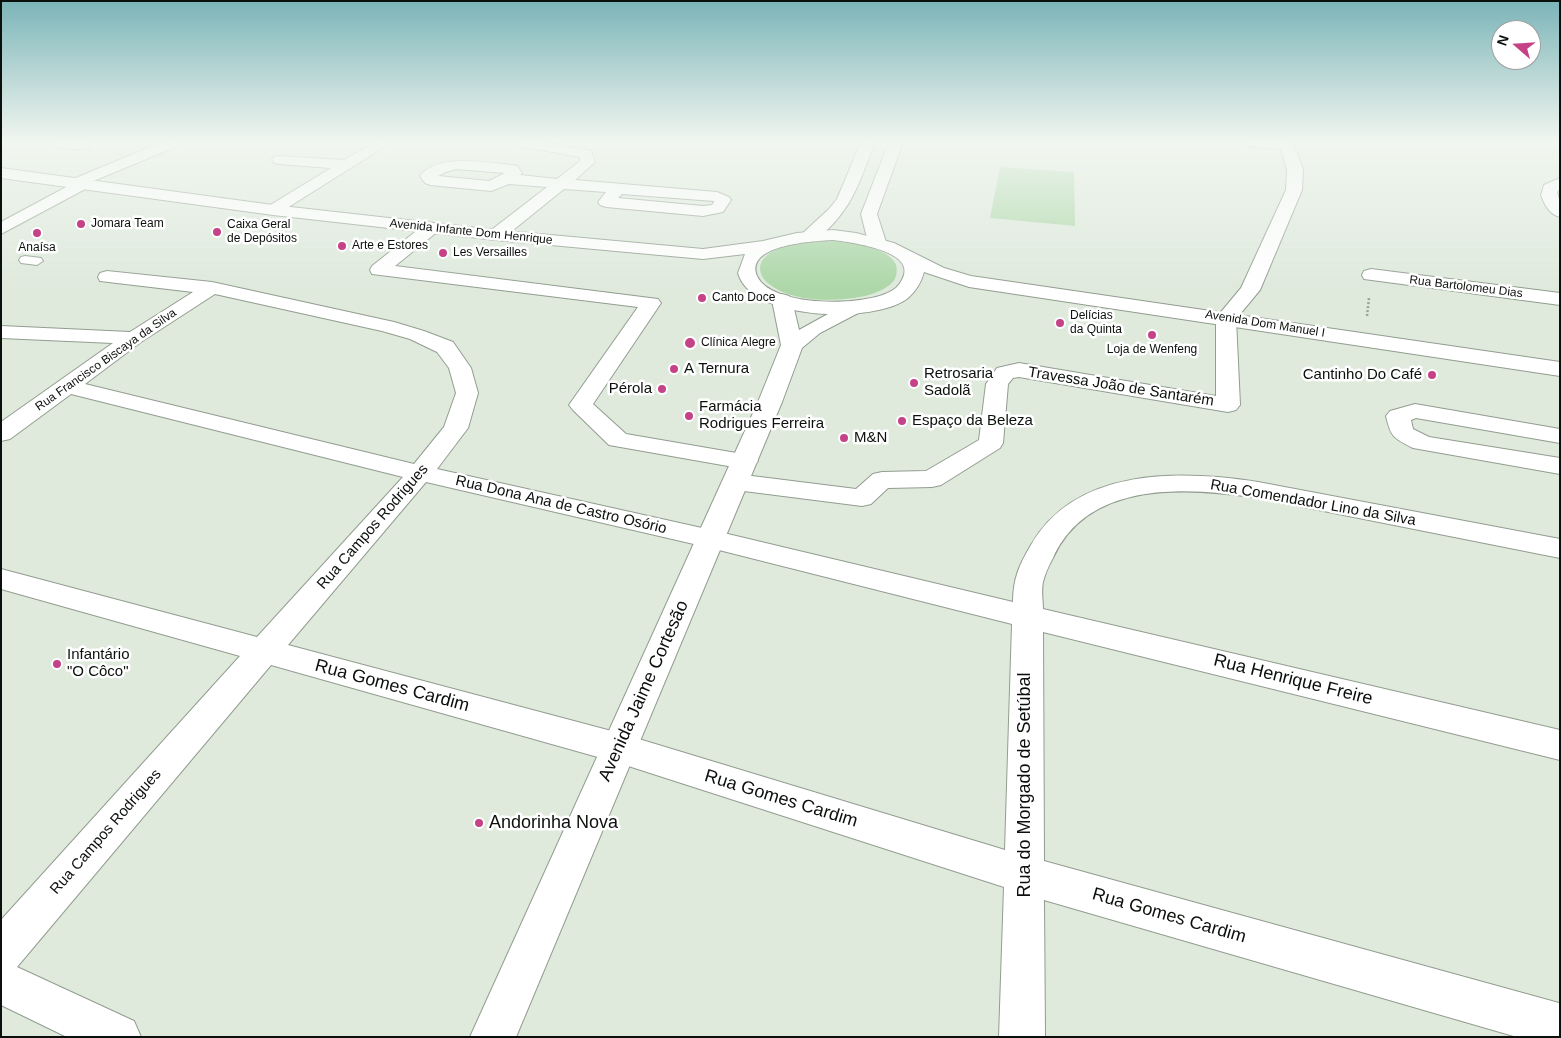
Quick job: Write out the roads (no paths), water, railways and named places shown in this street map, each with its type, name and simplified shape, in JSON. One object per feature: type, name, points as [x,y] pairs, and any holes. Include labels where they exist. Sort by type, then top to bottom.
[{"type":"street","points":[[1,229],[69,190]]},
{"type":"street","name":"Avenida Infante Dom Henrique","points":[[128,190],[273,210],[431,228],[703,254],[769,246]]},
{"type":"street","points":[[273,210],[305,190]]},
{"type":"street","points":[[496,235],[553,190]]},
{"type":"street","points":[[616,190],[606,202],[703,211],[717,209],[723,200],[717,197],[635,190]]},
{"type":"street","points":[[810,236],[836,213],[846,199],[849,190]]},
{"type":"street","points":[[877,242],[869,214],[878,190]]},
{"type":"street","points":[[1226,318],[1250,290],[1294,190]]},
{"type":"street","points":[[1549,190],[1549,200],[1560,212]]},
{"type":"street","points":[[431,228],[379,270],[651,304],[582,405],[618,440],[740,471]]},
{"type":"street","name":"Avenida Dom Manuel I","points":[[769,246],[788,239],[810,236],[856,237],[877,242],[937,272],[969,281],[1560,369]]},
{"type":"street","points":[[769,246],[756,254],[748,263],[747,273],[752,283],[764,293],[782,300],[821,307],[855,307],[883,301],[900,293],[911,284],[915,273],[911,262],[901,253]]},
{"type":"street","name":"Avenida Infante Dom Henrique","points":[[703,254],[747,273]]},
{"type":"street","name":"Rua Bartolomeu Dias","points":[[1371,275],[1560,299]]},
{"type":"street","name":"Rua Campos Rodrigues","points":[[1,952],[420,474],[456,428],[467,393],[460,368],[445,347],[417,335],[387,326],[212,288],[108,277]]},
{"type":"street","name":"Avenida Dom Manuel I","points":[[883,301],[912,290],[939,284],[969,281]]},
{"type":"street","name":"Rua Francisco Biscaya da Silva","points":[[1,434],[134,338],[212,288]]},
{"type":"street","points":[[782,300],[792,345],[813,329],[855,307]]},
{"type":"street","name":"Travessa João de Santarém","points":[[740,471],[862,498],[882,480],[932,479],[991,443],[996,384],[1005,373],[1019,370],[1228,405],[1226,318]]},
{"type":"street","points":[[1,332],[134,338]]},
{"type":"street","name":"Avenida Jaime Cortesão","points":[[493,1037],[711,539],[770,402],[792,345]]},
{"type":"street","name":"Rua Dona Ana de Castro Osório","points":[[68,387],[420,474],[711,539],[1026,616]]},
{"type":"street","points":[[1560,436],[1415,411],[1398,416],[1402,433],[1422,444],[1560,466]]},
{"type":"street","name":"Rua Comendador Lino da Silva","points":[[1049,538],[1074,513],[1107,497],[1142,486],[1182,483],[1273,493],[1560,549]]},
{"type":"street","name":"Rua do Morgado de Setúbal","points":[[1022,1037],[1026,616],[1028,583],[1036,560],[1049,538]]},
{"type":"street","name":"Rua Gomes Cardim","points":[[1,579],[619,748],[1025,875],[1559,1026]]},
{"type":"street","name":"Rua Henrique Freire","points":[[1026,616],[1560,745]]},
{"type":"street","points":[[1,982],[118,1037]]},
{"type":"place","name":"Jomara Team","points":[[81,224]]},
{"type":"place","name":"Caixa Geral de Depósitos","points":[[217,232]]},
{"type":"place","name":"Anaísa","points":[[37,233]]},
{"type":"place","name":"Arte e Estores","points":[[342,246]]},
{"type":"place","name":"Les Versailles","points":[[443,253]]},
{"type":"place","name":"Canto Doce","points":[[702,298]]},
{"type":"place","name":"Delícias da Quinta","points":[[1060,323]]},
{"type":"place","name":"Loja de Wenfeng","points":[[1152,335]]},
{"type":"place","name":"Clínica Alegre","points":[[690,343]]},
{"type":"place","name":"A Ternura","points":[[674,369]]},
{"type":"place","name":"Cantinho Do Café","points":[[1432,375]]},
{"type":"place","name":"Retrosaria Sadolã","points":[[914,383]]},
{"type":"place","name":"Pérola","points":[[662,389]]},
{"type":"place","name":"Farmácia Rodrigues Ferreira","points":[[689,416]]},
{"type":"place","name":"Espaço da Beleza","points":[[902,421]]},
{"type":"place","name":"M&N","points":[[844,438]]},
{"type":"place","name":"Infantário \"O Côco\"","points":[[57,664]]},
{"type":"place","name":"Andorinha Nova","points":[[479,823]]}]
